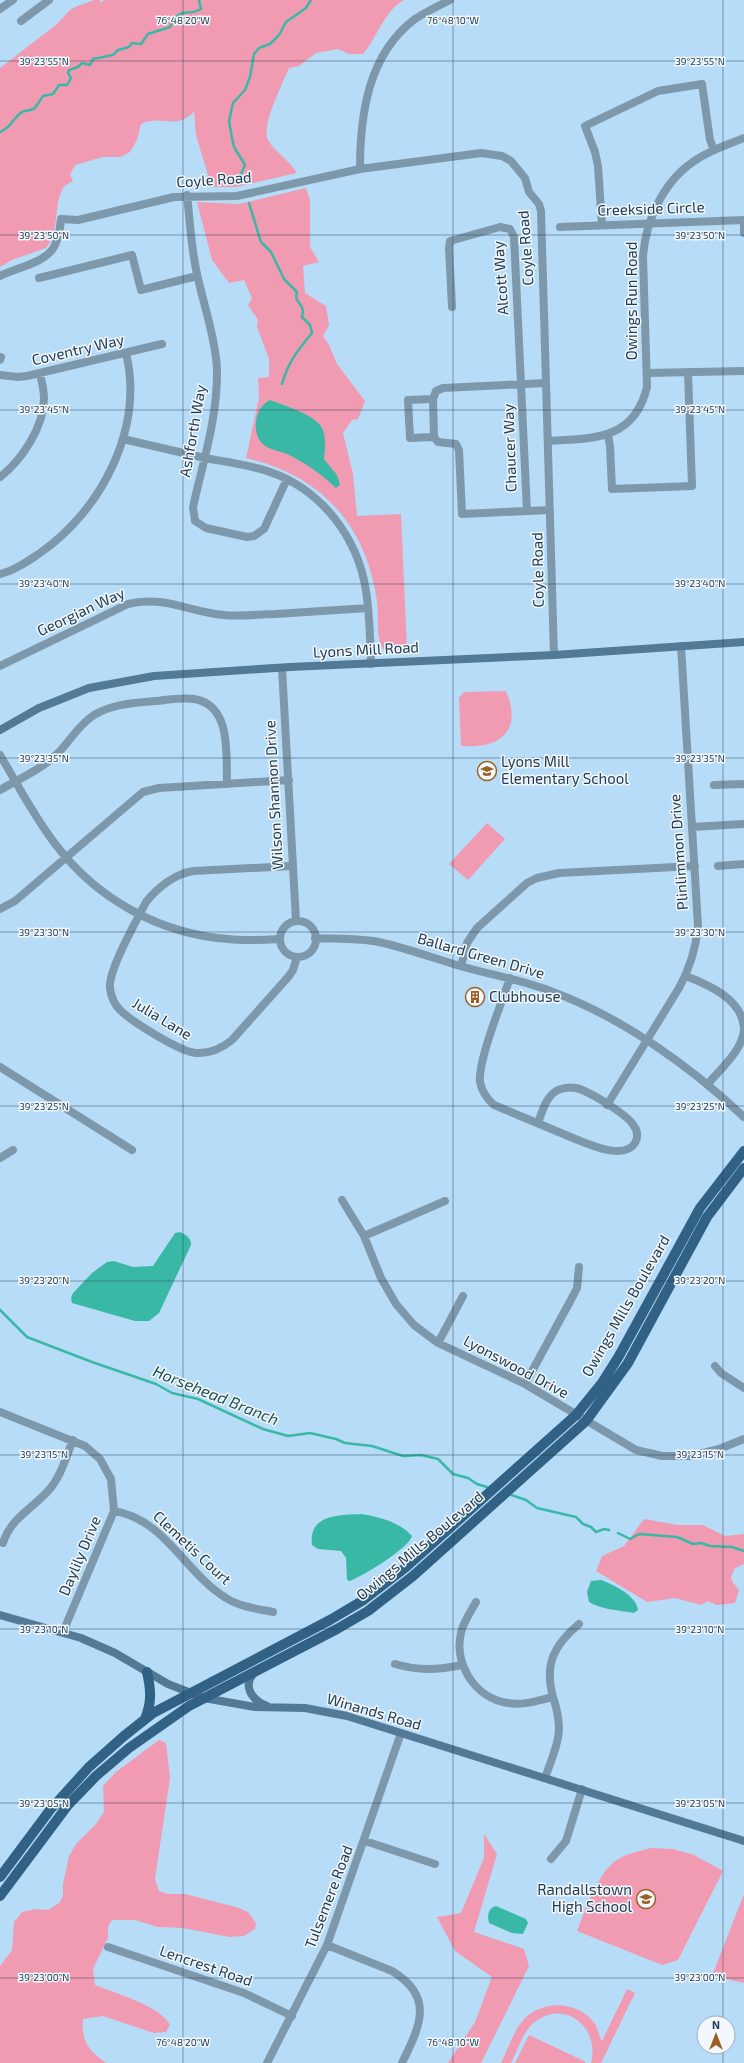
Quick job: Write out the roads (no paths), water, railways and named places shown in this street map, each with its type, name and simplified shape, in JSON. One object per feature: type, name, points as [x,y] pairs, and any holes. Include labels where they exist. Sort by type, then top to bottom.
[{"type":"main road","name":"Owings Mills Boulevard","points":[[0,1877],[36,1827],[84,1773],[145,1719],[190,1692],[330,1620],[362,1601],[406,1567],[576,1415],[602,1383],[619,1356],[700,1208],[744,1152]]},
{"type":"main road","name":"Owings Mills Boulevard","points":[[0,1896],[68,1805],[96,1776],[152,1730],[204,1698],[337,1629],[368,1611],[412,1576],[586,1421],[628,1363],[707,1217],[744,1168]]},
{"type":"main road","points":[[145,1719],[150,1708],[151,1696],[147,1672]]},
{"type":"street","points":[[0,9],[13,0]]},
{"type":"street","points":[[21,21],[49,0]]},
{"type":"street","points":[[360,169],[360,139],[364,111],[373,76],[380,60],[402,30],[415,19],[450,0]]},
{"type":"street","points":[[602,225],[598,166],[595,152],[585,126],[658,92],[702,84],[710,140],[714,150]]},
{"type":"street","name":"Owings Run Road","points":[[548,441],[608,435],[626,425],[634,418],[647,387],[644,256],[645,238],[649,224],[656,207],[675,178],[698,158],[744,138]]},
{"type":"street","name":"Coyle Road","points":[[0,276],[38,260],[51,251],[58,239],[61,219],[78,220],[188,195],[237,196],[360,169],[481,153],[502,156],[518,169],[525,178],[529,192],[539,204],[541,211],[554,655]]},
{"type":"street","name":"Ashforth Way","points":[[188,195],[197,276],[215,353],[217,369],[216,399],[193,507],[195,521],[206,528],[247,537],[259,533],[264,529],[287,479]]},
{"type":"street","points":[[744,220],[744,233]]},
{"type":"street","name":"Creekside Circle","points":[[560,227],[744,220]]},
{"type":"street","name":"Alcott Way","points":[[452,307],[449,248],[450,241],[500,227],[510,230],[514,237],[521,384]]},
{"type":"street","points":[[39,278],[132,255],[140,290],[197,276]]},
{"type":"street","name":"Coventry Way","points":[[0,375],[18,377],[40,374],[162,344]]},
{"type":"street","points":[[0,574],[26,562],[57,540],[70,527],[101,487],[123,439],[129,410],[132,386],[126,353]]},
{"type":"street","points":[[646,373],[744,371]]},
{"type":"street","points":[[608,435],[612,489],[692,486],[688,372]]},
{"type":"street","points":[[0,477],[24,451],[39,422],[44,398],[40,374]]},
{"type":"street","points":[[433,399],[408,400],[410,438],[434,437],[433,399],[436,391],[443,388],[546,382]]},
{"type":"street","name":"Chaucer Way","points":[[521,384],[527,511]]},
{"type":"street","name":"Chaucer Way","points":[[434,437],[438,442],[452,443],[458,447],[462,514],[550,510]]},
{"type":"street","points":[[123,439],[254,468],[287,479],[301,487],[325,507],[347,536],[361,570],[368,608],[371,664]]},
{"type":"street","name":"Georgian Way","points":[[0,666],[128,604],[137,602],[161,601],[210,613],[236,616],[368,608]]},
{"type":"street","name":"Lyons Mill Road","points":[[0,730],[59,699],[89,688],[111,683],[181,674],[554,655],[744,642]]},
{"type":"street","name":"Plinlimmon Drive","points":[[607,1105],[686,976],[696,945],[698,926],[695,866],[681,646]]},
{"type":"street","name":"Wilson Shannon Drive","points":[[282,668],[296,921]]},
{"type":"street","points":[[0,790],[54,757],[85,722],[103,710],[133,703],[193,699],[209,705],[221,720],[225,737],[228,784]]},
{"type":"street","points":[[0,755],[42,825],[66,857],[84,877],[105,895],[140,915],[176,929],[228,940],[280,939]]},
{"type":"street","points":[[0,908],[16,901],[143,792],[159,788],[289,780]]},
{"type":"street","points":[[714,785],[744,784]]},
{"type":"street","points":[[692,827],[744,824]]},
{"type":"street","points":[[718,866],[744,864]]},
{"type":"street","name":"Julia Lane","points":[[292,866],[184,872],[178,875],[151,896],[140,915],[113,971],[110,987],[111,995],[119,1009],[125,1014],[177,1047],[186,1050],[207,1052],[225,1046],[232,1040],[289,976],[293,970],[297,957]]},
{"type":"street","points":[[461,966],[467,943],[477,928],[522,888],[537,878],[559,873],[695,866]]},
{"type":"street","points":[[296,921],[309,925],[316,938],[315,944],[308,953],[297,957],[285,951],[280,939],[285,927],[296,921]]},
{"type":"street","name":"Ballard Green Drive","points":[[316,938],[377,942],[461,966],[510,978],[553,992],[588,1008],[677,1060],[708,1084],[744,1117]]},
{"type":"street","points":[[686,976],[704,983],[732,1002],[742,1015],[744,1035],[738,1048],[708,1084]]},
{"type":"street","points":[[510,978],[481,1066],[480,1082],[482,1091],[494,1105],[585,1143],[616,1151],[624,1151],[631,1148],[636,1141],[637,1135],[636,1128],[630,1121],[607,1105],[577,1088],[558,1090],[549,1098],[538,1123]]},
{"type":"street","points":[[0,1067],[132,1150]]},
{"type":"street","points":[[0,1158],[13,1150]]},
{"type":"street","name":"Lyonswood Drive","points":[[342,1200],[364,1236],[381,1278],[396,1304],[414,1325],[438,1342],[525,1384],[636,1450],[662,1456],[690,1456],[706,1453],[744,1439]]},
{"type":"street","points":[[364,1236],[444,1201]]},
{"type":"street","points":[[525,1384],[577,1288],[579,1267]]},
{"type":"street","points":[[438,1342],[462,1296]]},
{"type":"street","points":[[715,1366],[721,1373],[744,1388]]},
{"type":"street","name":"Daylily Drive","points":[[0,1412],[73,1440],[93,1452],[106,1469],[113,1488],[114,1511],[63,1632]]},
{"type":"street","points":[[3,1543],[5,1535],[13,1523],[50,1489],[59,1474],[73,1440]]},
{"type":"street","name":"Clemetis Court","points":[[114,1511],[133,1516],[150,1526],[210,1587],[224,1597],[240,1605],[273,1612]]},
{"type":"street","points":[[476,1602],[462,1629],[460,1642],[462,1665],[481,1691],[507,1703],[528,1703],[553,1697]]},
{"type":"street","name":"Winands Road","points":[[0,1615],[63,1632],[101,1646],[168,1684],[204,1698],[239,1705],[318,1710],[347,1716],[744,1841]]},
{"type":"street","points":[[545,1778],[560,1731],[560,1721],[553,1697],[549,1674],[555,1651],[565,1636],[579,1624]]},
{"type":"street","points":[[396,1664],[412,1669],[426,1670],[462,1665]]},
{"type":"street","points":[[255,1671],[249,1680],[250,1693],[257,1702],[271,1707]]},
{"type":"street","name":"Tulsemere Road","points":[[267,2063],[327,1945],[401,1733]]},
{"type":"street","points":[[551,1859],[566,1841],[582,1789]]},
{"type":"street","points":[[364,1840],[435,1864]]},
{"type":"street","points":[[327,1945],[392,1971],[401,1977],[415,1992],[420,2009],[419,2026],[402,2063]]},
{"type":"street","name":"Lencrest Road","points":[[108,1947],[244,1993],[292,2016]]},
{"type":"waterway","points":[[0,132],[7,128],[22,112],[35,108],[43,96],[53,94],[59,85],[67,85],[71,78],[68,73],[69,70],[78,67],[82,63],[90,65],[93,59],[113,55],[118,50],[129,47],[132,43],[141,44],[148,34],[170,27],[174,20],[181,14],[201,9],[199,0]]},
{"type":"waterway","points":[[241,184],[241,174],[245,165],[234,147],[232,138],[229,121],[233,103],[245,90],[250,77],[254,54],[259,48],[270,44],[279,35],[286,22],[306,8],[311,0]]},
{"type":"waterway","points":[[249,203],[261,242],[271,252],[284,279],[297,292],[296,296],[303,312],[302,317],[310,325],[312,333],[290,363],[282,384]]},
{"type":"waterway","name":"Horsehead Branch","points":[[0,1310],[27,1337],[92,1362],[156,1384],[172,1393],[198,1399],[263,1429],[288,1436],[310,1433],[336,1439],[345,1443],[372,1446],[403,1456],[421,1455],[438,1459],[453,1474],[468,1478],[477,1484],[490,1488]]},
{"type":"waterway","name":"Horsehead Branch","points":[[508,1494],[526,1500],[537,1508],[576,1517],[583,1524],[591,1527],[596,1532],[604,1529],[609,1530]]},
{"type":"waterway","name":"Horsehead Branch","points":[[618,1533],[630,1539],[639,1534],[677,1537],[693,1544],[701,1543],[710,1546],[732,1547],[744,1551]]},
{"type":"place","name":"Lyons Mill Elementary School","points":[[487,771]]},
{"type":"place","name":"Clubhouse","points":[[475,997]]},
{"type":"place","name":"Randallstown High School","points":[[646,1899]]}]
